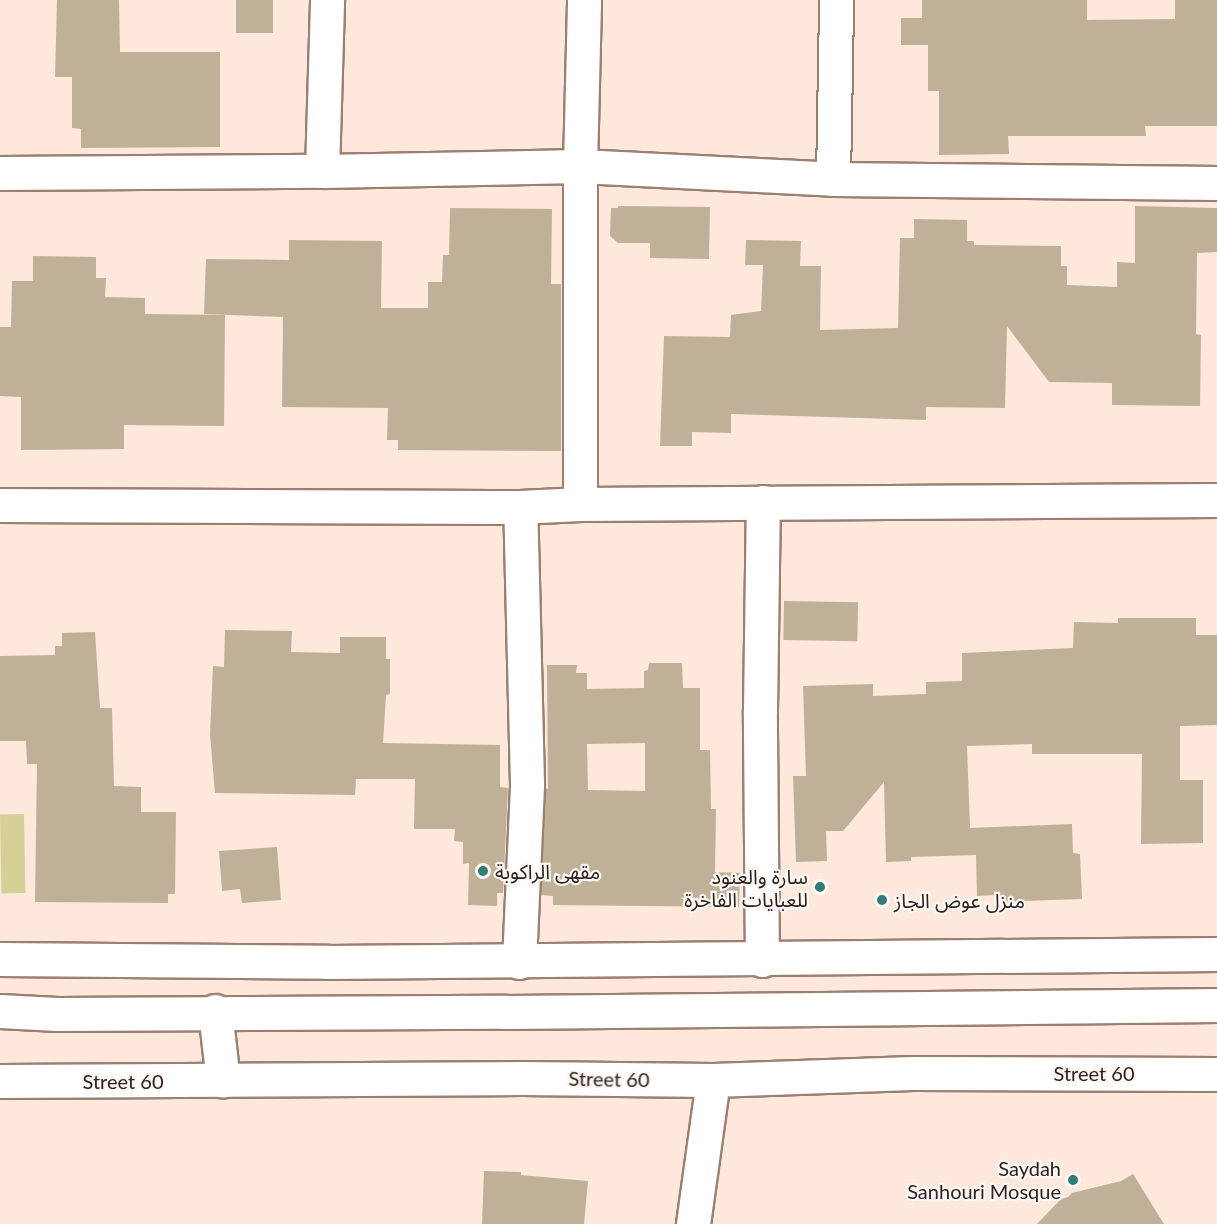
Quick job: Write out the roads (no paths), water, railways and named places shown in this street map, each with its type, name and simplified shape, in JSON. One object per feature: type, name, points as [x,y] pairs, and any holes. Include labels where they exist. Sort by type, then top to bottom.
[{"type":"street","points":[[322,171],[327,0]]},
{"type":"street","points":[[580,504],[580,166],[584,0]]},
{"type":"street","points":[[833,179],[836,0]]},
{"type":"street","points":[[0,173],[322,171],[580,166],[833,179],[1217,183]]},
{"type":"street","points":[[0,505],[520,507],[763,502],[1217,500]]},
{"type":"street","points":[[762,960],[760,710],[763,502]]},
{"type":"street","points":[[519,962],[526,784],[520,507]]},
{"type":"street","points":[[0,959],[519,962],[1217,954]]},
{"type":"street","points":[[0,1011],[57,1014],[215,1011],[506,1012],[1217,1005]]},
{"type":"street","points":[[215,1011],[222,1081]]},
{"type":"street","name":"Street 60","points":[[0,1082],[522,1078],[713,1080],[924,1073],[1217,1074]]},
{"type":"street","points":[[693,1224],[713,1080]]},
{"type":"place","name":"مقهى الراكوبة","points":[[483,871]]},
{"type":"place","name":"سارة والعنود للعبايات الفاخرة","points":[[820,887]]},
{"type":"place","name":"منزل عوض الجاز","points":[[882,900]]},
{"type":"place","name":"Saydah Sanhouri Mosque","points":[[1073,1180]]}]
